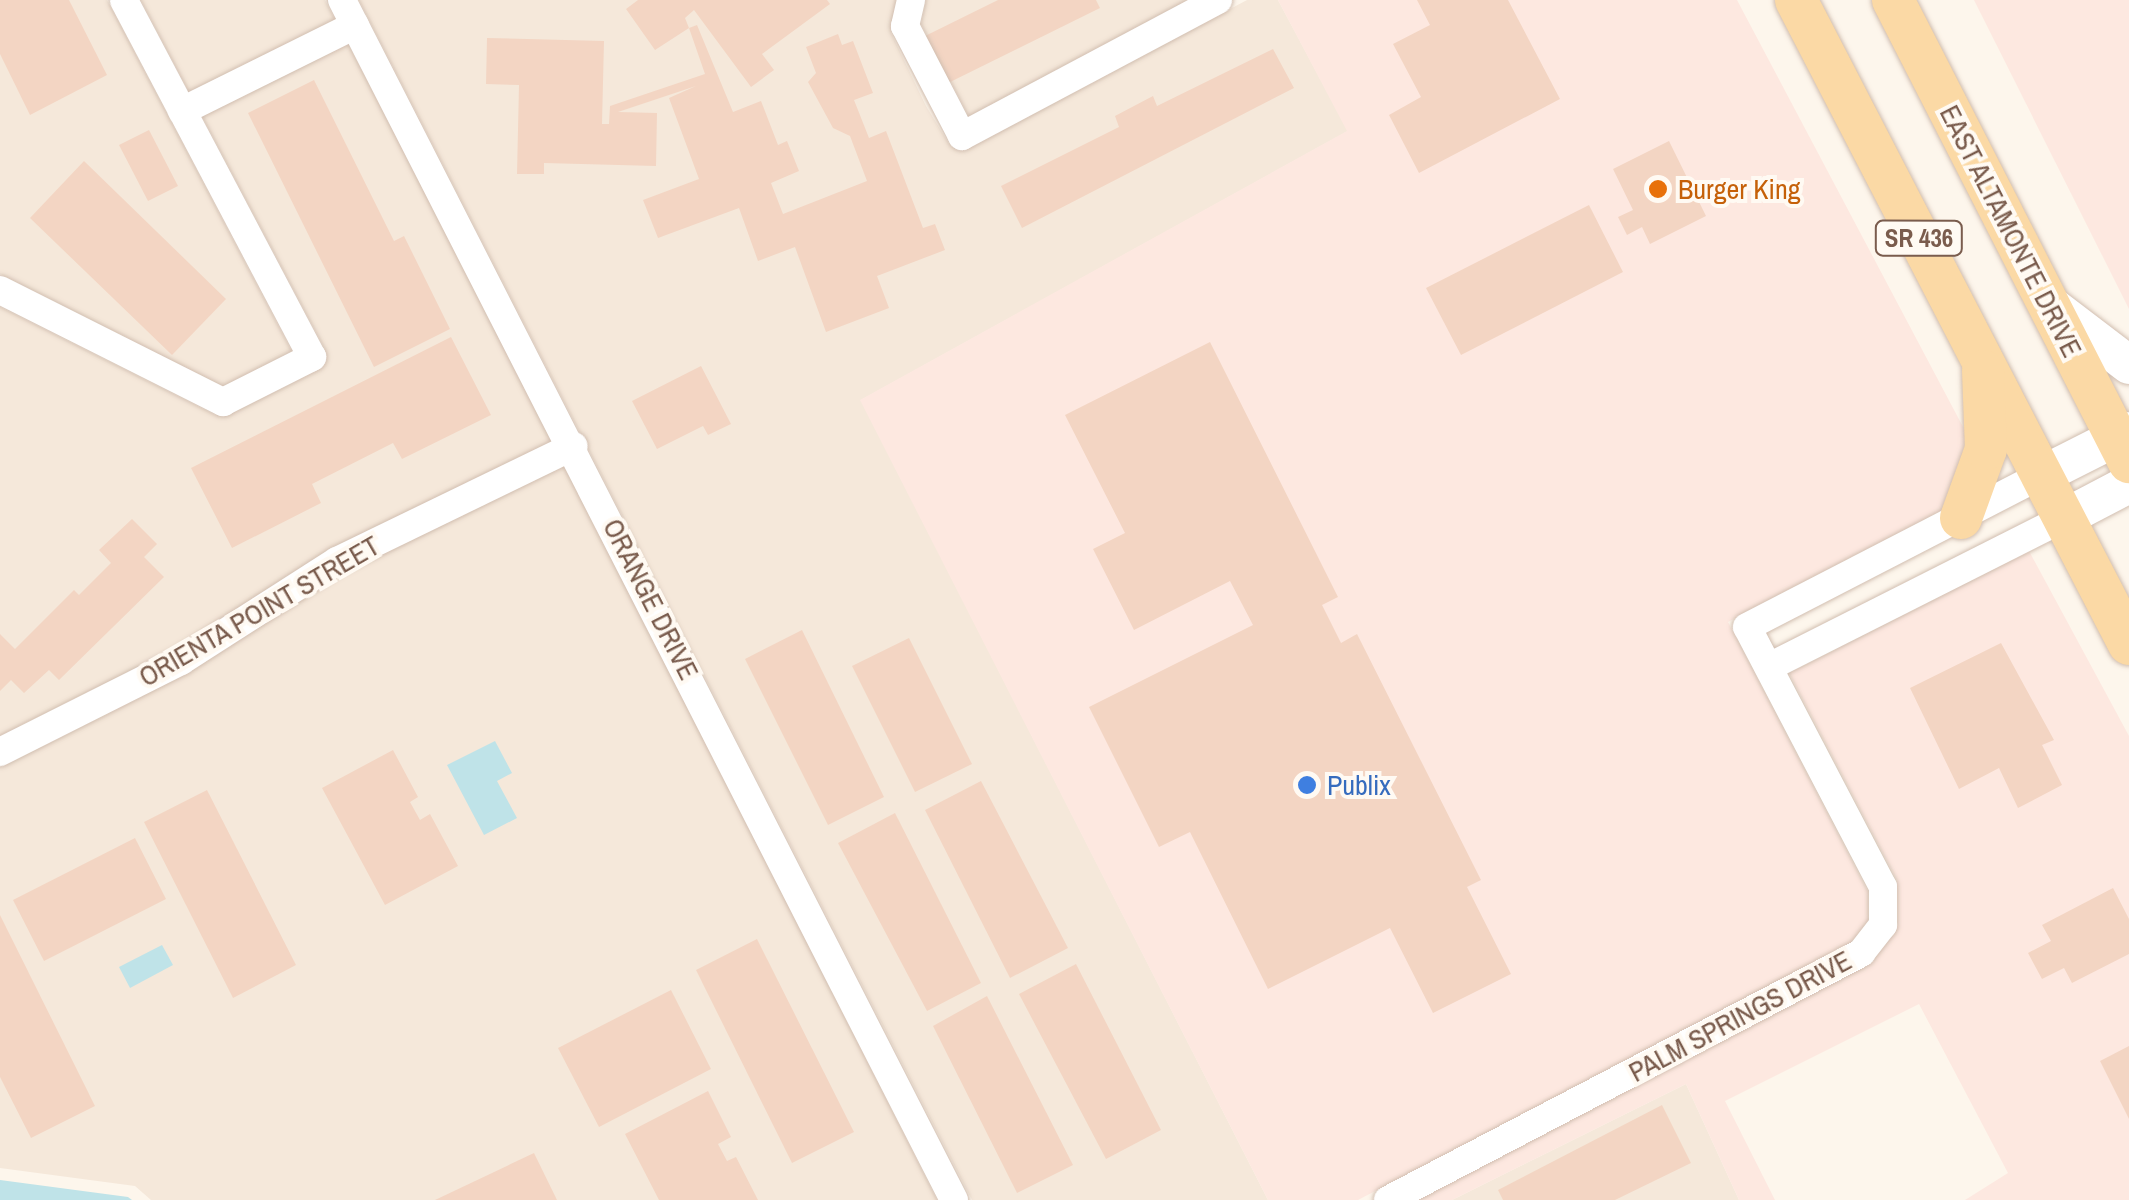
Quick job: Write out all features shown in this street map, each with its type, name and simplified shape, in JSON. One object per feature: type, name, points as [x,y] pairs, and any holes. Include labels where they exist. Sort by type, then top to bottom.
[{"type":"main road","name":"SR 436","points":[[1796,0],[2129,644]]},
{"type":"main road","name":"EAST ALTAMONTE DRIVE","points":[[1894,0],[2048,303],[2125,444]]},
{"type":"main road","points":[[2048,303],[2129,365]]},
{"type":"main road","points":[[1961,518],[1986,449],[1983,361]]},
{"type":"main road","name":"PALM SPRINGS DRIVE","points":[[2042,475],[2125,444]]},
{"type":"main road","points":[[2064,518],[2129,484]]},
{"type":"street","points":[[0,290],[223,402],[312,357],[124,0]]},
{"type":"street","points":[[911,0],[905,26],[962,136],[1218,0]]},
{"type":"street","points":[[182,111],[349,12]]},
{"type":"street","name":"ORANGE DRIVE","points":[[349,12],[574,446],[954,1200]]},
{"type":"street","name":"ORIENTA POINT STREET","points":[[0,752],[181,661],[336,561],[574,446]]},
{"type":"street","name":"PALM SPRINGS DRIVE","points":[[1388,1200],[1860,953],[1883,926],[1883,887],[1747,627],[2042,475]]},
{"type":"street","points":[[1769,667],[2064,518]]},
{"type":"shaded area","points":[[0,0],[107,0],[292,352],[224,387],[0,274]]},
{"type":"shaded area","points":[[141,0],[325,0],[335,20],[189,92]]},
{"type":"shaded area","points":[[359,0],[896,0],[891,33],[926,106],[949,144],[969,148],[1247,0],[1278,0],[1348,131],[861,400],[1268,1200],[972,1200]]},
{"type":"shaded area","points":[[926,0],[1190,0],[969,117],[921,24]]},
{"type":"shaded area","points":[[1278,0],[1737,0],[1971,442],[1949,509],[1728,622],[1868,892],[1868,922],[1851,943],[1358,1200],[1268,1200],[860,400],[1347,131]]},
{"type":"shaded area","points":[[1974,0],[2129,0],[2129,309]]},
{"type":"shaded area","points":[[348,44],[554,441],[330,549],[174,649],[0,736],[0,307],[215,415],[229,414],[318,369],[325,349],[202,116]]},
{"type":"shaded area","points":[[566,465],[937,1200],[151,1200],[135,1186],[0,1168],[0,767],[187,673],[343,573]]},
{"type":"shaded area","points":[[2029,551],[2129,736],[2129,1200],[1965,1200],[2008,1173],[1919,1004],[1725,1101],[1775,1200],[1739,1200],[1686,1084],[1452,1200],[1417,1200],[1872,961],[1898,924],[1897,880],[1789,673]]},
{"type":"shaded area","points":[[1686,1084],[1739,1200],[1452,1200]]},
{"type":"water","points":[[495,741],[512,773],[497,781],[517,818],[484,835],[447,765]]},
{"type":"water","points":[[162,945],[173,965],[130,988],[119,967]]},
{"type":"water","points":[[0,1180],[128,1197],[132,1200],[0,1200]]},
{"type":"building","points":[[0,0],[69,0],[107,75],[30,115],[0,54]]},
{"type":"building","points":[[638,0],[827,0],[830,4],[762,54],[774,70],[751,87],[694,10],[685,18],[689,28],[655,50],[626,9]]},
{"type":"building","points":[[998,0],[1096,0],[1100,8],[942,86],[919,39]]},
{"type":"building","points":[[1417,0],[1508,0],[1560,99],[1419,173],[1389,115],[1421,97],[1393,44],[1430,25]]},
{"type":"building","points":[[697,25],[733,112],[761,101],[778,145],[787,141],[799,171],[771,183],[783,214],[867,181],[850,136],[833,128],[808,82],[816,73],[806,47],[838,34],[842,45],[853,41],[873,93],[854,100],[869,138],[886,131],[923,228],[935,224],[945,250],[877,276],[889,308],[826,332],[795,247],[758,261],[739,208],[658,238],[643,200],[699,179],[669,98],[696,86],[618,112],[657,113],[656,166],[544,163],[544,174],[517,174],[519,85],[486,84],[487,38],[604,41],[602,124],[609,124],[610,106],[705,74],[689,28]]},
{"type":"building","points":[[1273,49],[1294,88],[1022,228],[1001,186],[1119,127],[1115,116],[1153,96],[1157,106]]},
{"type":"building","points":[[314,80],[394,241],[404,236],[450,329],[374,367],[248,113]]},
{"type":"building","points":[[149,130],[178,186],[148,201],[119,145]]},
{"type":"building","name":"Burger King","points":[[1669,141],[1706,216],[1650,244],[1642,227],[1627,235],[1618,217],[1633,210],[1613,169]]},
{"type":"building","points":[[84,161],[226,299],[172,355],[30,218]]},
{"type":"building","points":[[1589,205],[1623,272],[1461,355],[1426,288]]},
{"type":"building","points":[[451,337],[491,415],[402,459],[393,443],[312,484],[321,503],[232,548],[191,468]]},
{"type":"building","points":[[1210,342],[1338,597],[1322,605],[1341,643],[1357,634],[1481,880],[1467,887],[1511,974],[1433,1013],[1390,928],[1268,989],[1190,832],[1159,847],[1089,707],[1253,625],[1230,581],[1134,630],[1093,549],[1125,533],[1065,415]]},
{"type":"building","points":[[701,366],[731,424],[708,435],[703,426],[657,449],[632,401]]},
{"type":"building","points":[[132,519],[157,544],[144,557],[164,577],[59,680],[49,670],[24,693],[11,680],[0,691],[0,634],[15,649],[74,590],[79,595],[111,563],[99,550]]},
{"type":"building","points":[[802,630],[884,797],[828,825],[745,659]]},
{"type":"building","points":[[909,638],[972,764],[915,792],[852,666]]},
{"type":"building","points":[[2001,643],[2054,740],[2042,745],[2062,785],[2018,808],[1999,768],[1959,789],[1910,688]]},
{"type":"building","points":[[393,750],[418,797],[410,802],[420,820],[430,814],[458,866],[385,905],[322,788]]},
{"type":"building","points":[[981,781],[1068,948],[1010,978],[925,810]]},
{"type":"building","points":[[207,790],[296,965],[233,998],[144,822]]},
{"type":"building","points":[[895,813],[981,983],[927,1011],[838,843]]},
{"type":"building","points":[[135,838],[166,899],[44,961],[13,900]]},
{"type":"building","points":[[2113,888],[2129,919],[2129,954],[2072,983],[2064,968],[2042,979],[2028,953],[2051,941],[2042,925]]},
{"type":"building","points":[[0,915],[95,1106],[31,1138],[0,1077]]},
{"type":"building","points":[[757,939],[854,1132],[792,1163],[696,970]]},
{"type":"building","points":[[1076,964],[1161,1130],[1106,1159],[1019,994]]},
{"type":"building","points":[[671,990],[711,1069],[599,1127],[558,1048]]},
{"type":"building","points":[[987,996],[1073,1165],[1017,1193],[933,1026]]},
{"type":"building","points":[[2129,1046],[2129,1119],[2100,1061]]},
{"type":"building","points":[[708,1091],[731,1137],[718,1144],[727,1161],[736,1157],[758,1200],[659,1200],[625,1134]]},
{"type":"building","points":[[1662,1105],[1691,1163],[1615,1200],[1503,1200],[1498,1190]]},
{"type":"building","points":[[534,1153],[557,1200],[435,1200]]},
{"type":"place","name":"Burger King","points":[[1658,189]]},
{"type":"place","name":"Publix","points":[[1307,785]]}]
